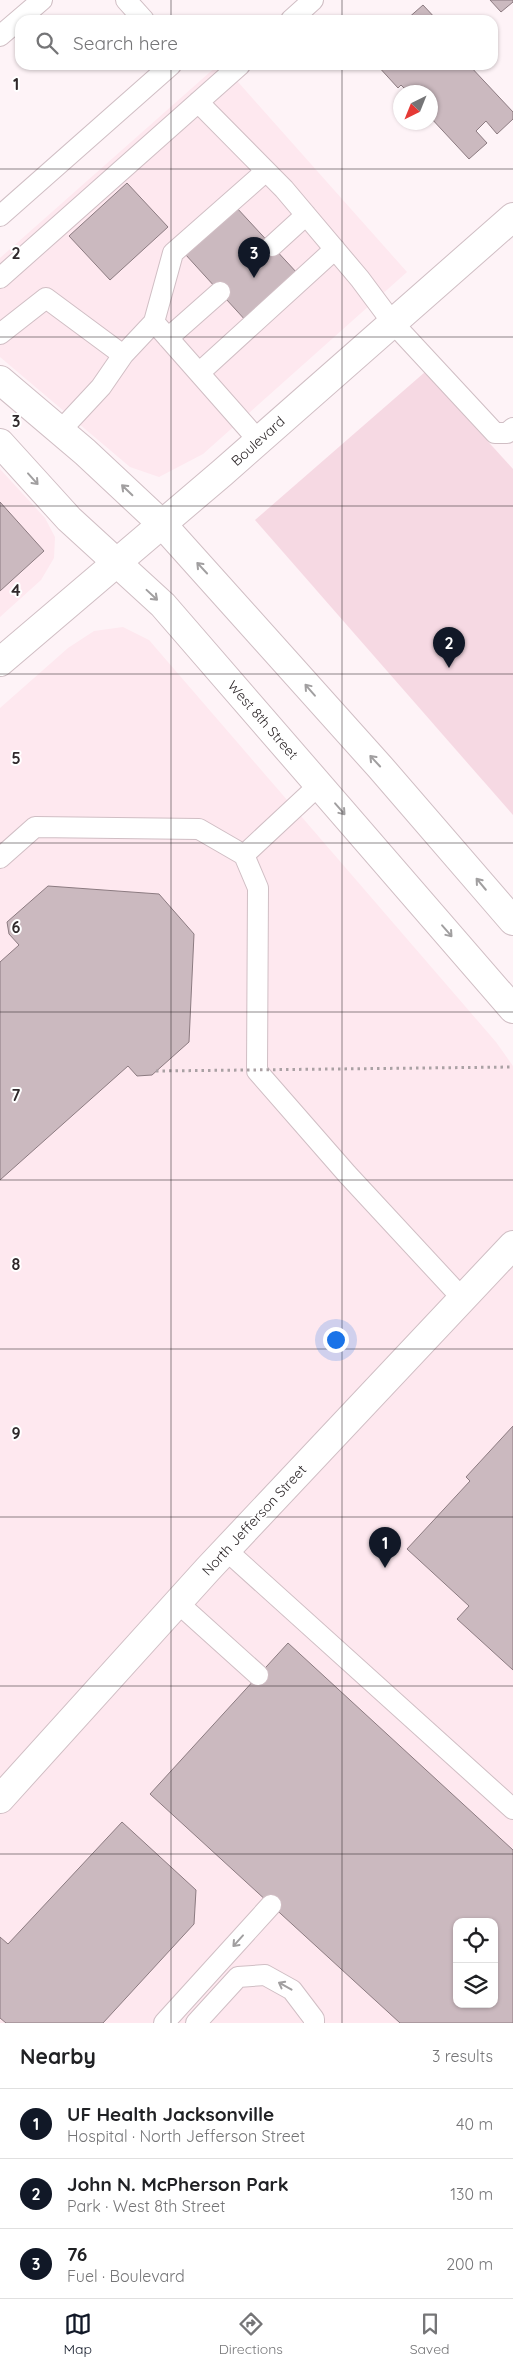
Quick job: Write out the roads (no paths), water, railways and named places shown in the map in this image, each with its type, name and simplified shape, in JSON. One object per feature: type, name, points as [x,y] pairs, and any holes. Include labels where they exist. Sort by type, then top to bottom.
[{"type":"street","name":"Boulevard","points":[[4,660],[513,216]]},
{"type":"street","points":[[0,380],[116,480],[162,524],[380,767],[513,921]]},
{"type":"street","name":"West 8th Street","points":[[0,443],[69,519],[163,606],[513,1009]]},
{"type":"street","name":"North Jefferson Street","points":[[0,1799],[226,1550],[461,1297],[513,1244]]},
{"type":"lane","points":[[24,15],[42,0]]},
{"type":"lane","points":[[126,0],[140,15]]},
{"type":"lane","points":[[296,15],[313,0]]},
{"type":"lane","points":[[0,36],[15,23]]},
{"type":"lane","points":[[0,216],[165,70]]},
{"type":"lane","points":[[0,278],[234,70]]},
{"type":"lane","points":[[198,102],[306,215],[360,279],[392,322],[495,433],[507,434],[513,428]]},
{"type":"lane","points":[[60,431],[101,387],[123,355],[154,322],[173,253],[266,171]]},
{"type":"lane","points":[[272,246],[306,215]]},
{"type":"lane","points":[[199,373],[335,249]]},
{"type":"lane","points":[[168,338],[220,292]]},
{"type":"lane","points":[[0,334],[46,298],[123,355]]},
{"type":"lane","points":[[154,322],[258,440]]},
{"type":"lane","points":[[244,855],[319,785]]},
{"type":"lane","points":[[0,858],[35,827],[200,829],[244,855],[258,888],[257,1071],[347,1174],[461,1297]]},
{"type":"lane","points":[[226,1550],[513,1809]]},
{"type":"lane","points":[[178,1603],[258,1675]]},
{"type":"lane","points":[[164,2023],[271,1905]]},
{"type":"lane","points":[[196,2023],[238,1977],[265,1975],[292,1990],[314,2018],[314,2023]]},
{"type":"place","name":"76","points":[[254,278]]},
{"type":"place","name":"John N. McPherson Park","points":[[449,668]]},
{"type":"place","name":"UF Health Jacksonville","points":[[385,1568]]}]
